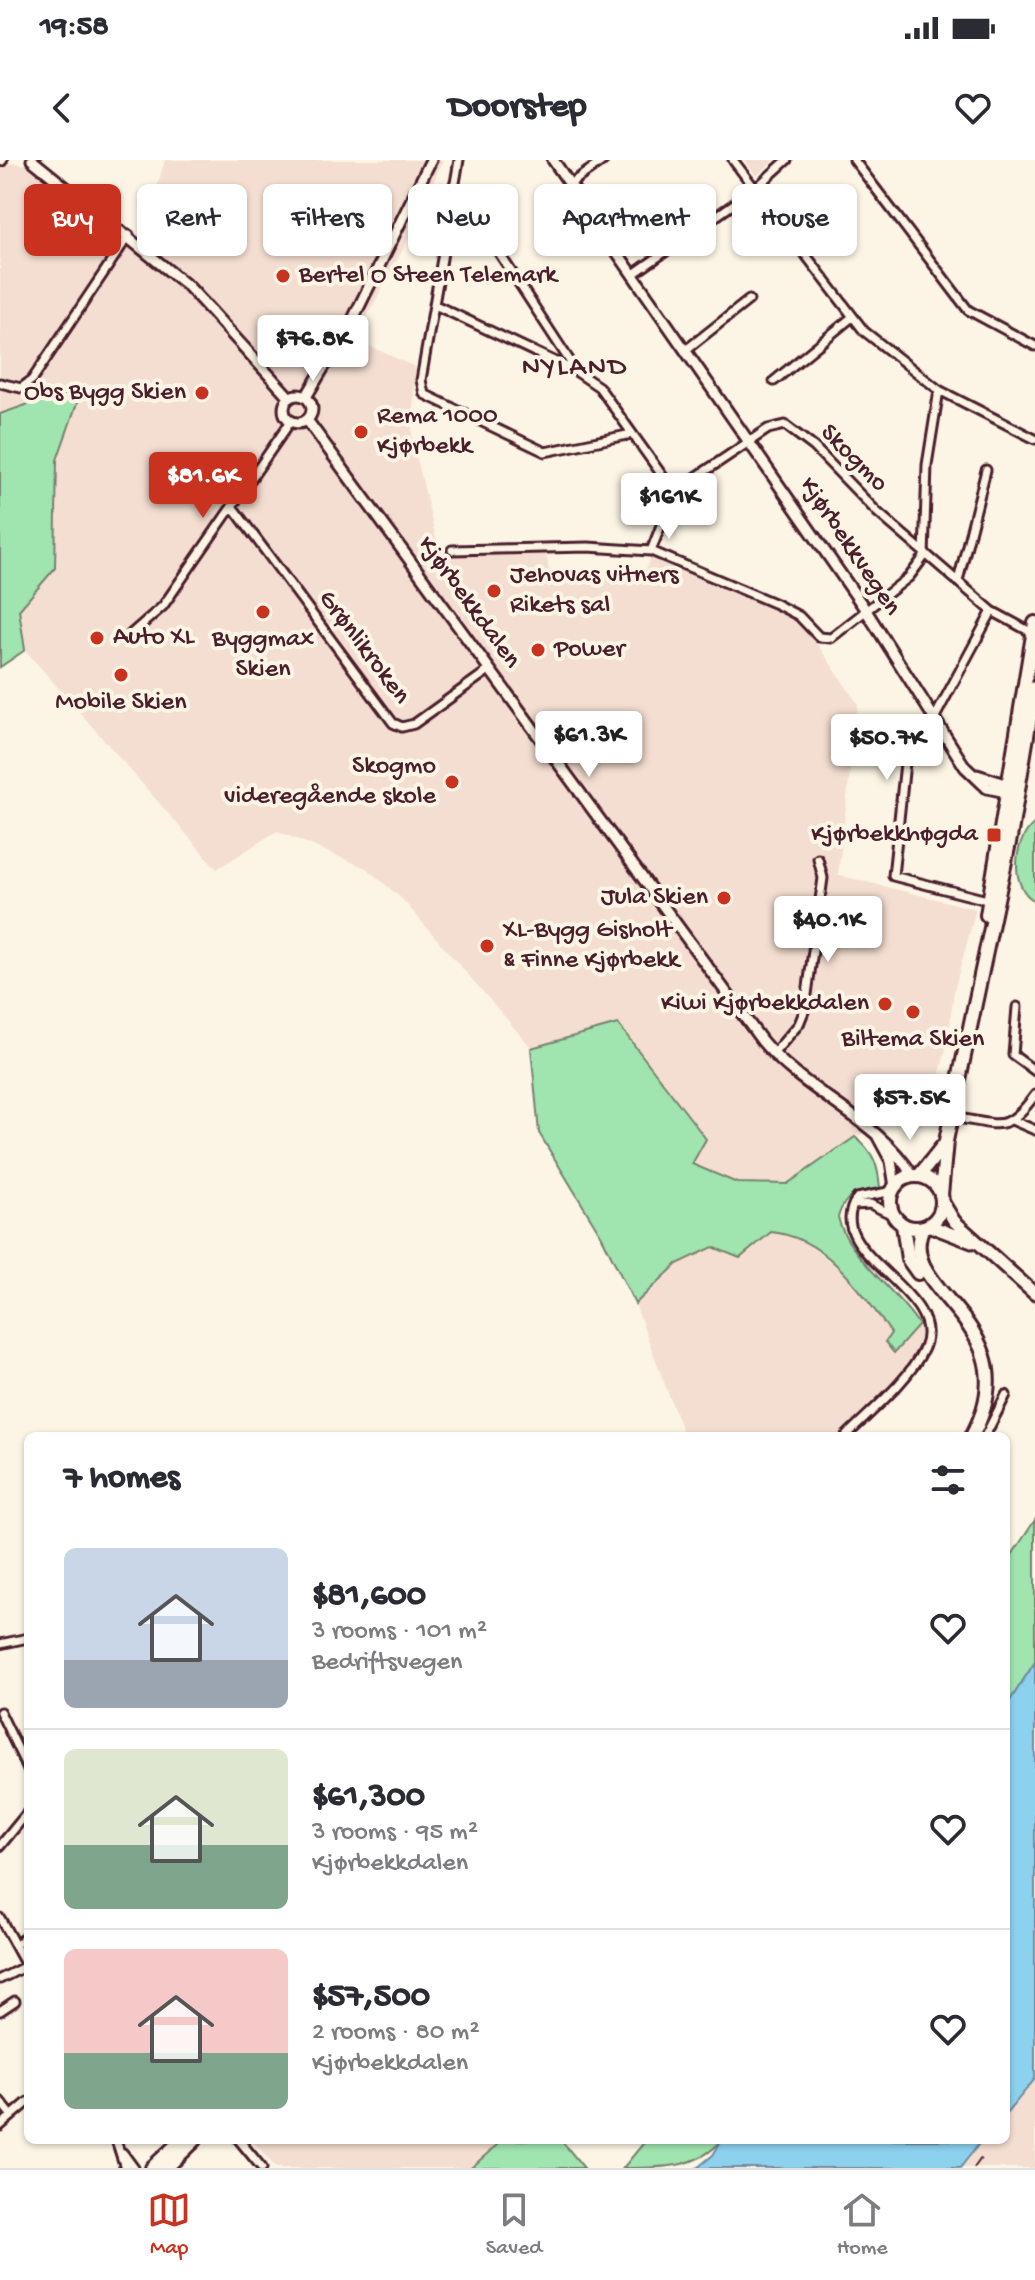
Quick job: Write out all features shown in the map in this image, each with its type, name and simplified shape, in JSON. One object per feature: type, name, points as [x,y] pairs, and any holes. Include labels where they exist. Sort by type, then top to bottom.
[{"type":"highway","points":[[1029,722],[1031,627]]},
{"type":"highway","points":[[974,1432],[983,1409],[988,1379],[982,1347],[973,1329],[919,1263],[916,1246],[926,1226],[940,1212],[946,1141],[982,966],[988,903],[1035,688]]},
{"type":"highway","points":[[946,1141],[935,1161],[894,1189],[890,1203],[913,1267],[950,1302]]},
{"type":"highway","points":[[916,1176],[930,1180],[942,1198]]},
{"type":"highway","points":[[898,1220],[926,1226]]},
{"type":"highway","points":[[967,1432],[983,1409]]},
{"type":"highway","points":[[152,2168],[178,2144]]},
{"type":"highway","points":[[166,2168],[191,2144]]},
{"type":"main road","points":[[942,1198],[954,1221],[1035,1294]]},
{"type":"main road","points":[[926,1226],[983,1248]]},
{"type":"street","points":[[32,160],[129,235],[220,317],[290,398]]},
{"type":"street","points":[[306,397],[369,289],[431,160]]},
{"type":"street","points":[[454,184],[459,160]]},
{"type":"street","name":"Kjørbekkvegen","points":[[553,160],[570,184]]},
{"type":"street","points":[[570,184],[604,160]]},
{"type":"street","points":[[733,160],[751,184]]},
{"type":"street","points":[[761,184],[787,160]]},
{"type":"street","points":[[854,160],[968,310],[1035,346]]},
{"type":"street","points":[[635,273],[732,205]]},
{"type":"street","points":[[0,383],[21,388],[32,380],[129,235]]},
{"type":"street","points":[[443,256],[421,380],[421,388],[430,397],[545,452],[632,434]]},
{"type":"street","points":[[501,256],[577,372]]},
{"type":"street","name":"Kjørbekkvegen","points":[[623,256],[865,609],[970,772],[1012,790]]},
{"type":"street","points":[[805,256],[851,318],[939,390],[1035,439]]},
{"type":"street","points":[[687,349],[749,300]]},
{"type":"street","points":[[435,305],[577,372],[599,387],[674,492],[651,551]]},
{"type":"street","points":[[774,381],[851,318]]},
{"type":"street","points":[[452,550],[612,547],[651,551],[776,604],[799,616],[814,633],[826,639],[909,577],[925,554],[927,465],[939,390]]},
{"type":"street","points":[[290,398],[306,397]]},
{"type":"street","points":[[291,421],[307,420],[312,411],[306,397]]},
{"type":"street","points":[[290,398],[284,410],[291,421]]},
{"type":"street","name":"Kjørbekkdalen","points":[[307,420],[773,1054],[808,1086],[892,1146],[916,1176]]},
{"type":"street","points":[[131,634],[163,606],[291,421]]},
{"type":"street","name":"Skogmo","points":[[674,492],[777,424],[798,432],[925,554],[992,611],[1011,625],[1031,627]]},
{"type":"street","points":[[958,581],[986,470]]},
{"type":"street","name":"Grønlikroken","points":[[232,506],[393,723],[402,727],[414,724],[489,670]]},
{"type":"street","points":[[983,899],[893,876],[907,744],[934,719],[992,611]]},
{"type":"street","points":[[773,1054],[799,1024],[805,1009],[822,888],[818,859]]},
{"type":"street","points":[[1017,1007],[1012,1052],[1017,1061],[1035,1071]]},
{"type":"street","points":[[1014,1121],[1035,1095]]},
{"type":"street","points":[[951,1117],[999,1123],[1014,1121],[1035,1130]]},
{"type":"street","points":[[850,1432],[912,1367],[925,1346],[928,1329],[919,1308],[850,1230],[847,1217],[857,1198],[894,1189],[891,1161],[877,1134]]},
{"type":"street","points":[[852,1206],[870,1204],[898,1220]]},
{"type":"street","points":[[987,1432],[1006,1395]]},
{"type":"street","points":[[0,1644],[24,1639]]},
{"type":"street","points":[[0,1712],[24,1762]]},
{"type":"street","points":[[0,1846],[24,1817]]},
{"type":"street","points":[[0,1918],[24,1962]]},
{"type":"street","points":[[20,1942],[24,1938]]},
{"type":"street","points":[[0,1979],[24,1969]]},
{"type":"street","points":[[0,2011],[15,2001]]},
{"type":"street","points":[[0,2101],[12,2116]]},
{"type":"street","points":[[0,2126],[24,2106]]},
{"type":"street","points":[[118,2144],[125,2168]]},
{"type":"street","points":[[242,2144],[262,2168]]},
{"type":"street","points":[[121,2152],[134,2168]]},
{"type":"shaded area","points":[[165,160],[443,160],[433,184],[408,184],[408,240],[355,339],[415,367],[412,437],[439,552],[546,552],[549,571],[593,570],[643,577],[651,557],[721,583],[797,621],[809,632],[858,704],[838,875],[976,909],[954,991],[947,1045],[933,1102],[855,1137],[787,1184],[737,1183],[691,1164],[618,1024],[531,1047],[402,899],[366,868],[277,831],[217,869],[25,650],[19,610],[55,568],[57,460],[81,393],[49,397],[0,414],[0,167],[14,163],[27,165],[52,184],[24,184],[24,256],[121,256],[121,237],[137,249],[137,256],[247,256],[247,184],[158,184]]},
{"type":"shaded area","points":[[745,160],[775,160],[756,176]]},
{"type":"shaded area","points":[[771,1232],[793,1234],[848,1274],[891,1333],[894,1353],[919,1325],[927,1350],[913,1374],[859,1432],[683,1432],[635,1304],[677,1264],[714,1247],[740,1258]]},
{"type":"shaded area","points":[[1035,2081],[1035,2168],[960,2168],[976,2144],[1010,2144],[1010,2099],[1020,2098]]},
{"type":"shaded area","points":[[255,2144],[497,2145],[471,2168],[276,2168]]},
{"type":"green space","points":[[81,392],[57,460],[55,568],[19,610],[25,650],[0,667],[0,414],[49,397]]},
{"type":"green space","points":[[1035,823],[1035,901],[1021,886],[1017,863],[1022,840]]},
{"type":"green space","points":[[618,1024],[706,1139],[692,1164],[737,1183],[787,1184],[855,1137],[867,1148],[876,1166],[880,1188],[853,1195],[844,1203],[838,1217],[851,1245],[919,1325],[894,1353],[885,1342],[891,1333],[840,1269],[809,1244],[771,1232],[740,1258],[713,1247],[677,1264],[635,1304],[602,1237],[539,1133],[531,1048]]},
{"type":"green space","points":[[1035,1520],[1035,1662],[1010,1701],[1010,1558]]},
{"type":"green space","points":[[564,2144],[584,2168],[471,2168],[497,2145]]},
{"type":"green space","points":[[643,2144],[718,2144],[691,2161],[666,2167],[623,2168]]},
{"type":"water","points":[[1035,1662],[1035,2079],[1010,2109],[1010,1701]]},
{"type":"water","points":[[720,2144],[979,2144],[960,2168],[697,2168],[713,2155]]},
{"type":"railway","points":[[974,2168],[984,2154]]},
{"type":"place","name":"Bertel O Steen Telemark","points":[[283,276]]},
{"type":"place","name":"Obs Bygg Skien","points":[[202,393]]},
{"type":"place","name":"Rema 1000 Kjørbekk","points":[[361,432]]},
{"type":"place","name":"Jehovas vitners Rikets sal","points":[[494,591]]},
{"type":"place","name":"Byggmax Skien","points":[[263,612]]},
{"type":"place","name":"Auto XL","points":[[97,638]]},
{"type":"place","name":"Power","points":[[538,650]]},
{"type":"place","name":"Mobile Skien","points":[[121,675]]},
{"type":"place","name":"Skogmo videregående skole","points":[[452,782]]},
{"type":"place","name":"Kjørbekkhøgda","points":[[994,835]]},
{"type":"place","name":"Jula Skien","points":[[724,898]]},
{"type":"place","name":"XL-Bygg Gisholt & Finne Kjørbekk","points":[[487,946]]},
{"type":"place","name":"Kiwi Kjørbekkdalen","points":[[885,1004]]},
{"type":"place","name":"Biltema Skien","points":[[913,1012]]},
{"type":"district","name":"NYLAND","points":[[575,368]]}]
